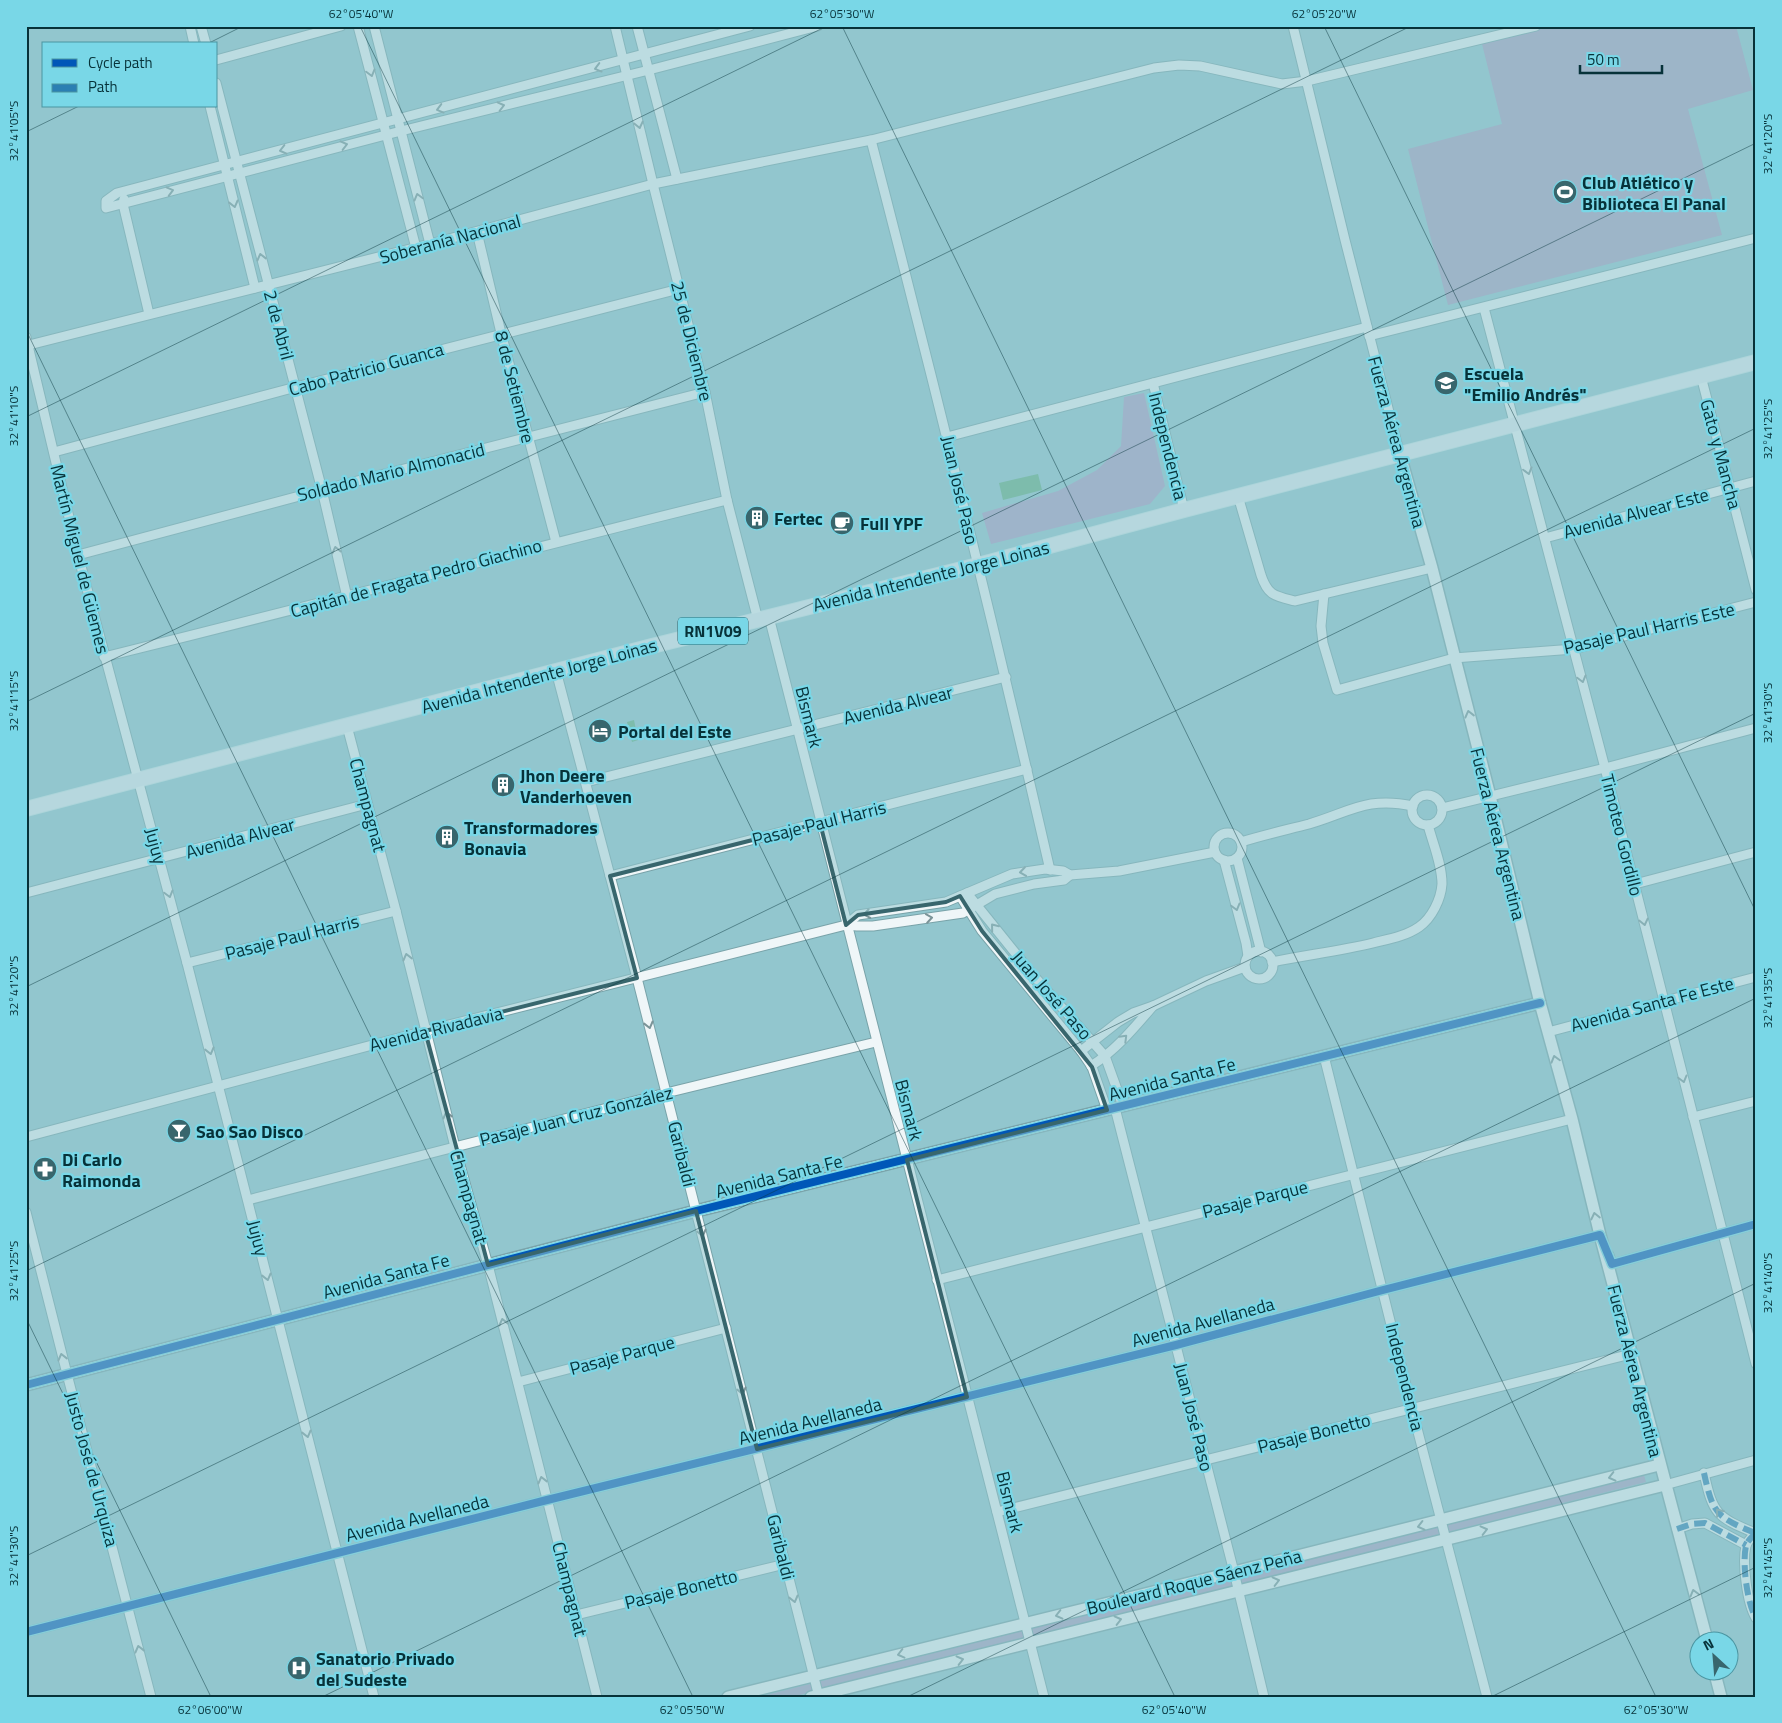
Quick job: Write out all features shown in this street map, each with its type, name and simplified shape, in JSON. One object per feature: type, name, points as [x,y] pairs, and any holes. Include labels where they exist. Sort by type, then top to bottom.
[{"type":"main road","name":"RN1V09","points":[[1400,455],[1756,362]]},
{"type":"main road","name":"Avenida Intendente Jorge Loinas","points":[[26,809],[1400,455]]},
{"type":"street","points":[[190,26],[194,42]]},
{"type":"street","points":[[201,26],[205,42]]},
{"type":"street","points":[[218,59],[341,26]]},
{"type":"street","points":[[358,26],[416,248]]},
{"type":"street","points":[[374,26],[430,244]]},
{"type":"street","name":"25 de Diciembre","points":[[615,26],[705,392],[727,500],[763,618]]},
{"type":"street","points":[[637,26],[677,179]]},
{"type":"street","points":[[750,26],[117,193],[106,201],[106,208],[386,134],[649,70],[818,26]]},
{"type":"street","name":"Fuerza Aérea Argentina","points":[[1293,26],[1368,332],[1432,568],[1540,1003],[1572,1119],[1659,1465],[1703,1630]]},
{"type":"street","name":"Soberanía Nacional","points":[[28,341],[149,314],[416,248],[653,184],[872,140],[1154,68],[1179,65],[1200,66],[1282,84],[1307,81],[1536,26]]},
{"type":"street","name":"2 de Abril","points":[[218,91],[296,387],[347,597]]},
{"type":"street","name":"2 de Abril","points":[[211,108],[256,288]]},
{"type":"street","name":"Juan José Paso","points":[[872,140],[1006,678],[1050,870]]},
{"type":"street","points":[[126,191],[123,204],[149,314]]},
{"type":"street","name":"8 de Setiembre","points":[[477,232],[501,333],[556,542]]},
{"type":"street","points":[[947,437],[1153,383],[1368,332],[1484,308],[1756,238]]},
{"type":"street","name":"Cabo Patricio Guanca","points":[[54,452],[501,333],[680,289]]},
{"type":"street","name":"Timoteo Gordillo","points":[[1484,308],[1635,884],[1756,1364]]},
{"type":"street","name":"Martín Miguel de Güemes","points":[[28,341],[78,555],[104,657],[139,779]]},
{"type":"street","name":"Gato y Mancha","points":[[1701,376],[1756,590]]},
{"type":"street","name":"Independencia","points":[[1153,383],[1184,510]]},
{"type":"street","name":"Soldado Mario Almonacid","points":[[78,555],[322,490],[705,392]]},
{"type":"street","name":"Avenida Alvear Este","points":[[1545,538],[1756,481]]},
{"type":"street","points":[[1238,496],[1265,587],[1274,596],[1295,601],[1432,568]]},
{"type":"street","name":"Capitán de Fragata Pedro Giachino","points":[[104,657],[727,500]]},
{"type":"street","name":"Pasaje Paul Harris Este","points":[[1324,594],[1321,626],[1323,643],[1337,690],[1454,658],[1574,649],[1756,602]]},
{"type":"street","name":"Bismark","points":[[763,618],[797,730],[1044,1697]]},
{"type":"street","name":"Garibaldi","points":[[556,671],[637,978],[757,1449],[814,1675],[816,1696]]},
{"type":"street","name":"Avenida Alvear","points":[[586,782],[1006,678]]},
{"type":"street","name":"Champagnat","points":[[347,726],[455,1146],[488,1265],[597,1697]]},
{"type":"street","points":[[1442,808],[1756,728]]},
{"type":"street","name":"Pasaje Paul Harris","points":[[610,876],[1027,769]]},
{"type":"street","name":"Jujuy","points":[[139,779],[374,1697]]},
{"type":"street","points":[[1428,795],[1438,799],[1442,808],[1437,821],[1428,825],[1419,822],[1413,815],[1413,806],[1419,798],[1428,795]]},
{"type":"street","points":[[1241,842],[1309,824],[1358,806],[1372,803],[1400,803],[1413,806]]},
{"type":"street","name":"Avenida Alvear","points":[[26,893],[160,860],[367,804]]},
{"type":"street","points":[[1272,962],[1396,938],[1420,926],[1427,920],[1438,899],[1442,886],[1441,873],[1428,825]]},
{"type":"street","points":[[1224,860],[1237,858],[1242,850],[1241,842],[1235,835],[1221,835],[1216,842],[1215,852],[1224,860],[1246,943],[1248,956],[1245,967],[1248,975],[1252,978],[1265,978],[1271,971],[1272,962],[1268,955],[1255,952],[1248,956]]},
{"type":"street","name":"Avenida Rivadavia","points":[[26,1137],[425,1031],[846,924],[858,915],[938,903],[1012,874],[1050,870],[1070,875],[1119,871],[1215,852]]},
{"type":"street","points":[[1635,884],[1756,852]]},
{"type":"street","points":[[1237,858],[1261,952]]},
{"type":"street","name":"Avenida Rivadavia","points":[[846,924],[873,926],[963,913],[994,894],[1034,884],[1064,880],[1070,875]]},
{"type":"street","name":"Juan José Paso","points":[[964,894],[973,908],[1105,1056],[1115,1108],[1234,1572],[1264,1697]]},
{"type":"street","name":"Juan José Paso","points":[[973,908],[982,931],[1081,1051],[1115,1108]]},
{"type":"street","name":"Pasaje Paul Harris","points":[[187,963],[396,911]]},
{"type":"street","points":[[1081,1051],[1125,1017],[1143,1008],[1154,1006],[1206,981],[1245,967]]},
{"type":"street","name":"Avenida Santa Fe Este","points":[[1548,1032],[1756,977]]},
{"type":"street","name":"Avenida Santa Fe","points":[[26,1385],[696,1212],[1540,1003]]},
{"type":"street","points":[[1091,1066],[1125,1039],[1154,1006]]},
{"type":"street","name":"Pasaje Juan Cruz González","points":[[248,1200],[455,1146],[876,1042]]},
{"type":"street","name":"Independencia","points":[[1324,1056],[1487,1697]]},
{"type":"street","points":[[1693,1117],[1756,1101]]},
{"type":"street","name":"Pasaje Parque","points":[[937,1280],[1572,1119]]},
{"type":"street","name":"Justo José de Urquiza","points":[[26,1212],[151,1697]]},
{"type":"street","points":[[1600,1235],[1612,1264],[1756,1224]]},
{"type":"street","name":"Avenida Avellaneda","points":[[26,1632],[548,1500],[1176,1345],[1600,1235]]},
{"type":"street","name":"Pasaje Parque","points":[[518,1382],[726,1328]]},
{"type":"street","name":"Pasaje Bonetto","points":[[996,1512],[1631,1354]]},
{"type":"street","points":[[1665,1485],[1756,1460]]},
{"type":"street","name":"Boulevard Roque Sáenz Peña","points":[[728,1697],[1659,1465]]},
{"type":"street","points":[[1704,1473],[1708,1493],[1716,1511],[1727,1522],[1756,1533],[1746,1545],[1749,1601],[1756,1618]]},
{"type":"street","name":"Boulevard Roque Sáenz Peña","points":[[816,1696],[1665,1485]]},
{"type":"street","points":[[1677,1529],[1692,1524],[1705,1524],[1746,1545]]},
{"type":"street","name":"Pasaje Bonetto","points":[[576,1615],[785,1564]]},
{"type":"street","points":[[1717,1680],[1721,1697]]},
{"type":"highlighted area","points":[[820,823],[846,925],[858,915],[946,902],[960,896],[982,931],[1092,1067],[1107,1110],[907,1160],[967,1397],[757,1449],[696,1211],[488,1265],[425,1031],[637,978],[610,876]]},
{"type":"shaded area","name":"Club Atlético y Biblioteca El Panal","points":[[1536,26],[1736,26],[1753,90],[1688,109],[1722,235],[1448,305],[1408,149],[1502,124],[1481,40]]},
{"type":"shaded area","points":[[1144,393],[1165,486],[1150,504],[991,544],[982,513],[1058,491],[1097,470],[1121,446],[1124,397]]},
{"type":"shaded area","points":[[1038,474],[1042,490],[1003,500],[999,483]]},
{"type":"shaded area","points":[[634,720],[638,740],[632,742],[627,722]]},
{"type":"shaded area","points":[[1644,1475],[1646,1482],[792,1697],[758,1697]]},
{"type":"marked path","points":[[1704,1473],[1710,1498],[1719,1513],[1732,1523],[1755,1533]]},
{"type":"marked path","points":[[1677,1529],[1692,1524],[1705,1523],[1746,1545]]},
{"type":"marked path","points":[[1756,1533],[1747,1544],[1745,1553],[1746,1583],[1750,1603],[1756,1618]]},
{"type":"cycle path","points":[[26,1385],[696,1211],[1540,1003]]},
{"type":"cycle path","points":[[26,1632],[547,1500],[1176,1345],[1600,1235],[1612,1264],[1756,1224]]},
{"type":"place","name":"Club Atlético y Biblioteca El Panal","points":[[1565,192]]},
{"type":"place","name":"Escuela \"Emilio Andrés\"","points":[[1446,383]]},
{"type":"place","name":"Fertec","points":[[757,518]]},
{"type":"place","name":"Full YPF","points":[[842,523]]},
{"type":"place","name":"Portal del Este","points":[[600,731]]},
{"type":"place","name":"Jhon Deere Vanderhoeven","points":[[503,785]]},
{"type":"place","name":"Transformadores Bonavia","points":[[447,837]]},
{"type":"place","name":"Sao Sao Disco","points":[[179,1131]]},
{"type":"place","name":"Di Carlo Raimonda","points":[[45,1169]]},
{"type":"place","name":"Sanatorio Privado del Sudeste","points":[[299,1668]]}]
